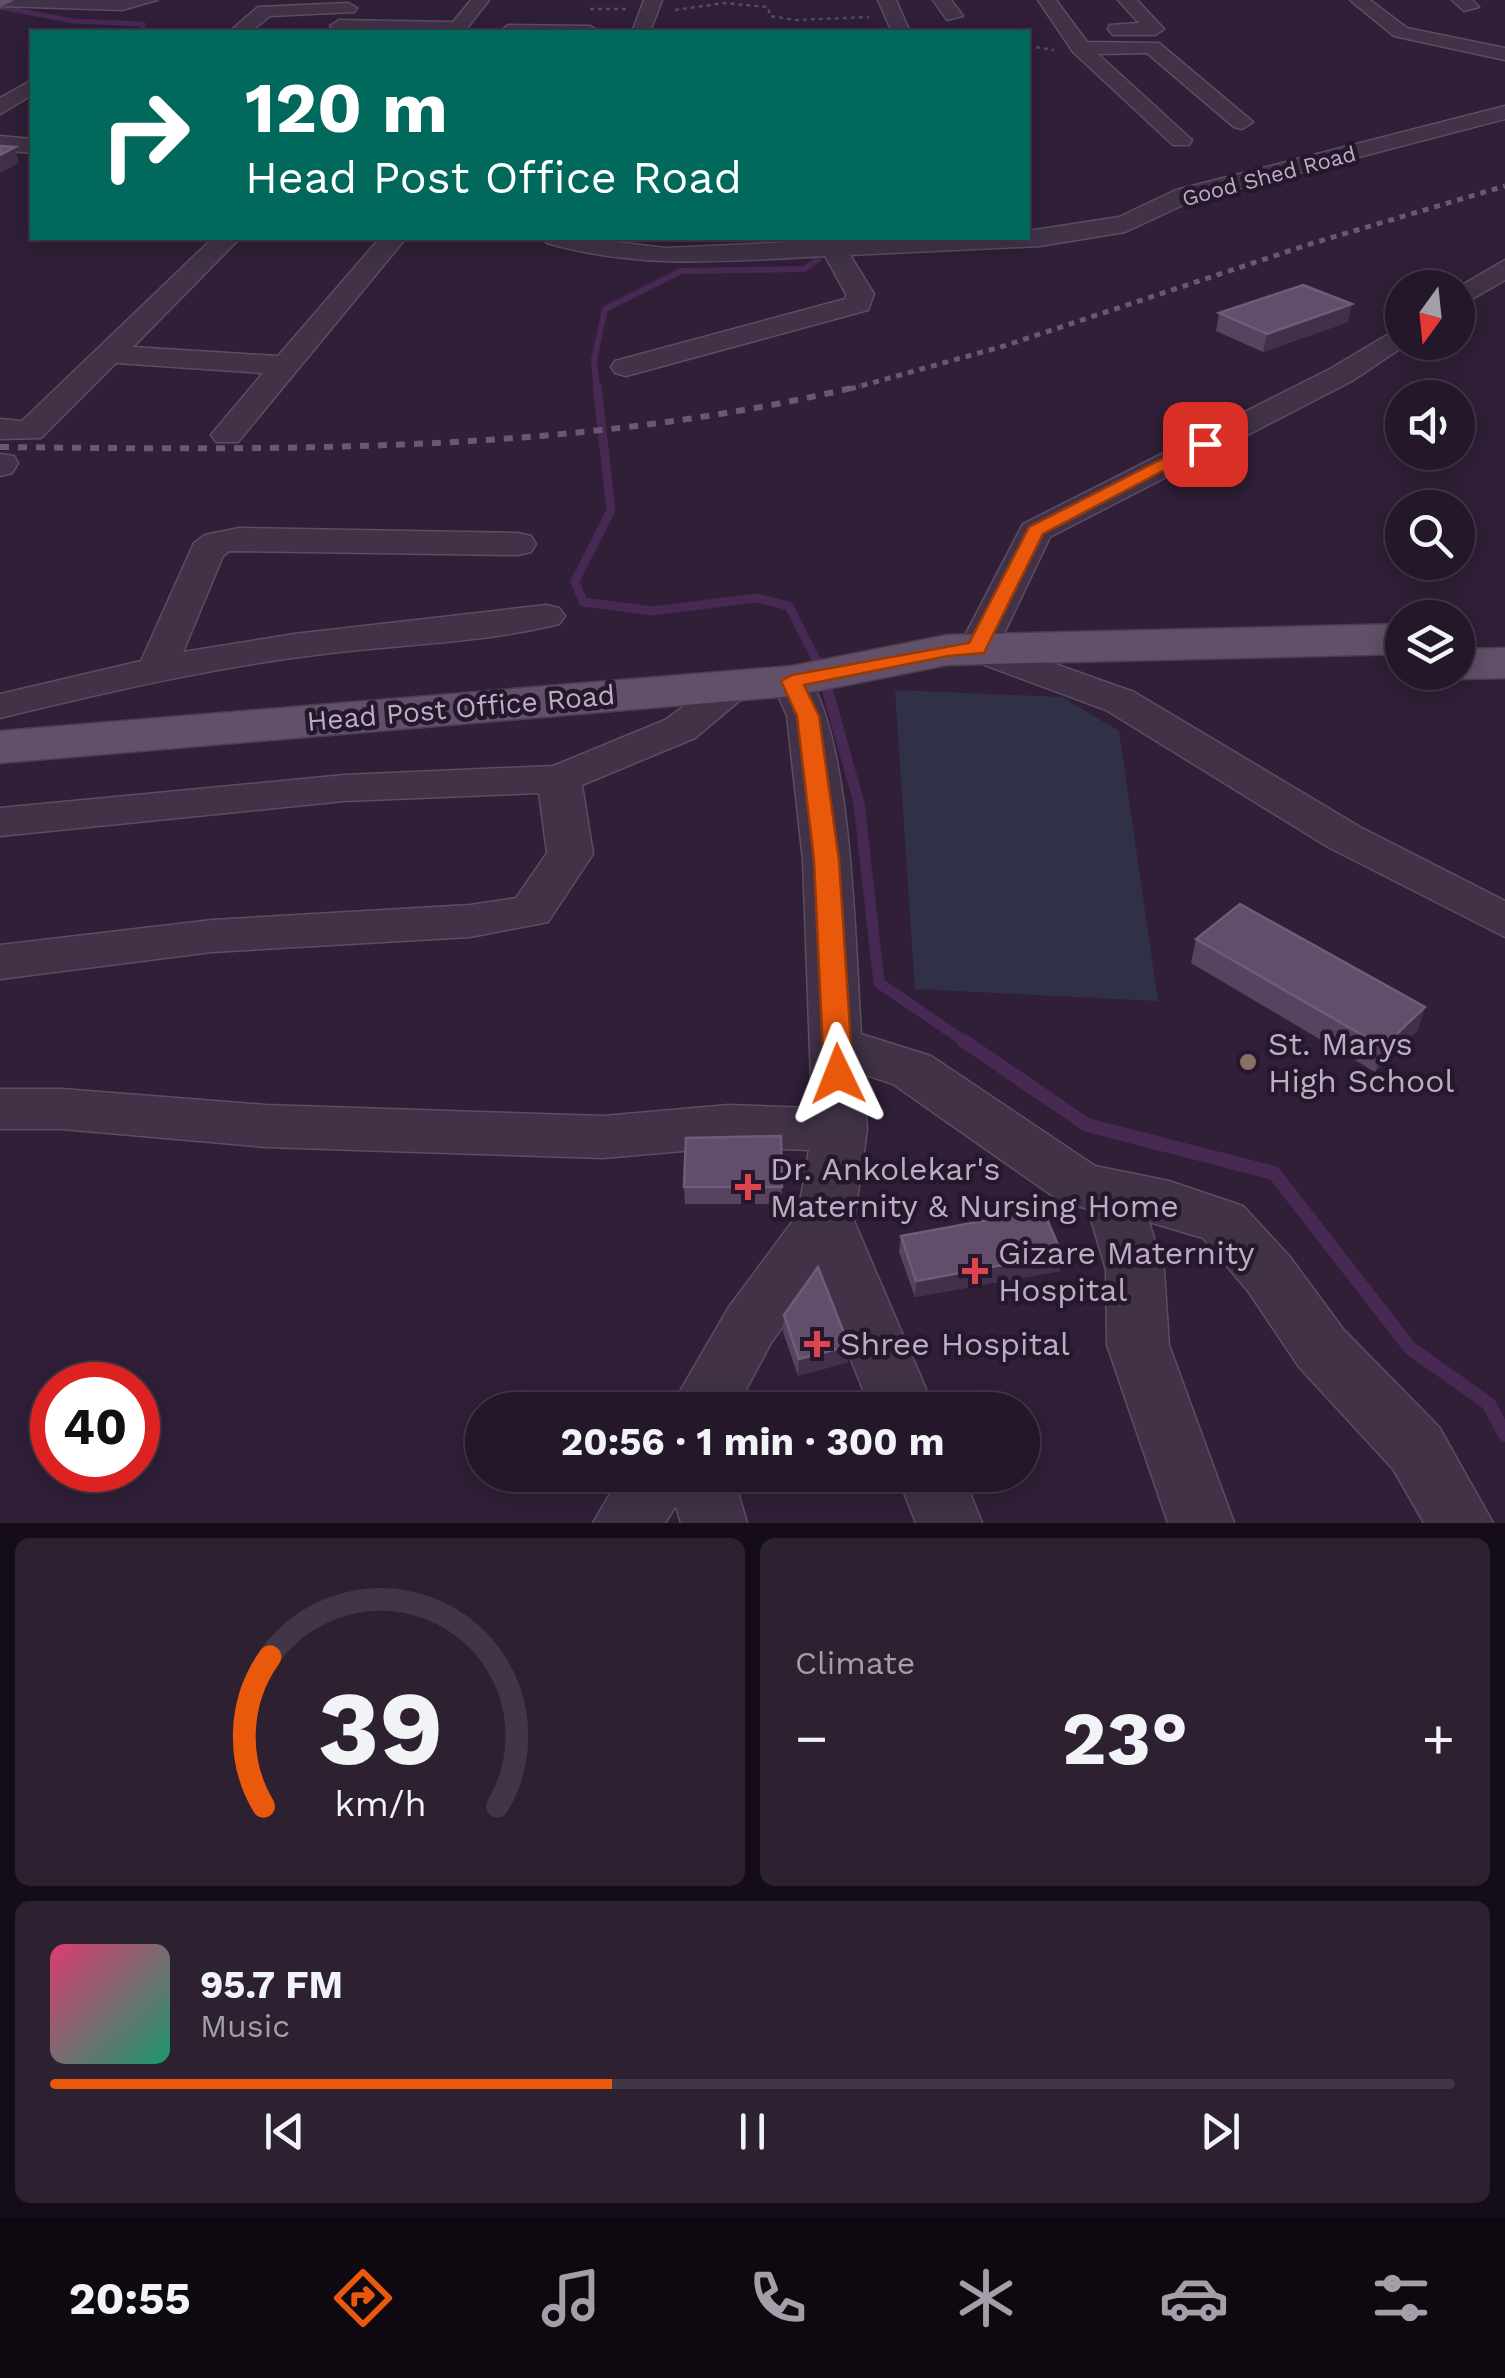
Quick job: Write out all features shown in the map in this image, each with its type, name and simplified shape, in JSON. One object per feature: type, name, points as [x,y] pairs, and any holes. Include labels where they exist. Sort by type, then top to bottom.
[{"type":"main road","points":[[1475,638],[1505,638]]},
{"type":"main road","name":"Head Post Office Road","points":[[0,747],[738,686],[977,649],[1385,639]]},
{"type":"main road","name":"Head Post Office Road","points":[[919,656],[945,668],[1385,665]]},
{"type":"main road","points":[[1475,664],[1505,663]]},
{"type":"street","points":[[1,1],[134,5],[148,0]]},
{"type":"street","points":[[241,30],[265,11],[456,30],[480,0]]},
{"type":"street","points":[[942,0],[954,16]]},
{"type":"street","points":[[1047,0],[1073,49],[1181,140]]},
{"type":"street","points":[[1128,0],[1155,29],[1117,29],[1152,47],[1242,122]]},
{"type":"street","points":[[1359,0],[1401,32],[1505,54]]},
{"type":"street","points":[[642,30],[651,4]]},
{"type":"street","points":[[1073,49],[1152,47]]},
{"type":"street","points":[[0,108],[30,87]]},
{"type":"street","name":"Good Shed Road","points":[[1034,228],[1125,224],[1186,195],[1505,112]]},
{"type":"street","points":[[0,143],[30,146]]},
{"type":"street","points":[[0,429],[30,430],[225,240]]},
{"type":"street","points":[[228,435],[392,240]]},
{"type":"street","name":"Good Shed Road","points":[[566,240],[633,254],[899,240]]},
{"type":"street","points":[[626,367],[853,307],[861,297],[820,247]]},
{"type":"street","points":[[1475,292],[1500,281]]},
{"type":"street","points":[[1385,345],[1340,375],[1035,531],[977,649],[1120,701],[1344,837],[1505,921]]},
{"type":"street","points":[[108,354],[284,365]]},
{"type":"street","points":[[156,669],[208,551],[218,543],[239,539],[518,544]]},
{"type":"street","points":[[0,706],[103,678],[156,669],[297,646],[474,629],[546,616]]},
{"type":"street","points":[[712,1392],[750,1325],[825,1221],[840,1130],[826,860],[808,716],[820,674]]},
{"type":"street","points":[[0,822],[344,788],[559,779],[680,729],[738,686]]},
{"type":"street","points":[[0,962],[212,936],[470,920],[531,911],[570,854],[559,779]]},
{"type":"street","points":[[838,1046],[912,1070],[1080,1185],[1169,1204],[1223,1222],[1269,1274],[1321,1348],[1416,1448],[1460,1523]]},
{"type":"street","points":[[0,1108],[62,1109],[266,1126],[584,1136],[728,1126],[840,1130]]},
{"type":"street","points":[[1111,1192],[1135,1270],[1138,1345],[1201,1523]]},
{"type":"street","points":[[825,1221],[896,1392]]},
{"type":"street","points":[[626,1523],[648,1492]]},
{"type":"street","points":[[705,1492],[714,1523]]},
{"type":"street","points":[[937,1492],[949,1523]]},
{"type":"path","points":[[576,8],[746,4],[768,8],[770,16],[796,20],[894,23]]},
{"type":"path","points":[[1030,46],[1073,49]]},
{"type":"shaded area","points":[[895,690],[1062,697],[1119,731],[1158,1001],[915,989]]},
{"type":"building","points":[[0,146],[15,147],[0,155]]},
{"type":"building","points":[[1303,285],[1352,304],[1267,334],[1219,313]]},
{"type":"building","points":[[1240,904],[1425,1007],[1383,1047],[1196,939]]},
{"type":"building","points":[[781,1136],[782,1187],[684,1187],[686,1138]]},
{"type":"building","points":[[1043,1210],[1062,1254],[916,1281],[901,1236]]},
{"type":"building","points":[[818,1267],[849,1346],[799,1359],[784,1315]]},
{"type":"waterway","points":[[0,7],[73,21],[143,24],[140,30]]},
{"type":"waterway","points":[[597,389],[594,360],[605,309],[681,271],[804,269],[818,260],[800,240]]},
{"type":"waterway","points":[[597,386],[611,510],[575,581],[583,602],[652,611],[756,598],[789,606],[822,671]]},
{"type":"waterway","points":[[822,671],[859,803],[879,983],[967,1043]]},
{"type":"waterway","points":[[964,1041],[1087,1125],[1274,1173],[1410,1348],[1489,1404],[1505,1435]]},
{"type":"railway","points":[[850,389],[1004,346],[1310,244],[1505,186]]},
{"type":"railway","points":[[0,447],[325,447],[540,436],[647,425],[860,386]]},
{"type":"place","name":"St. Marys High School","points":[[1248,1062]]},
{"type":"place","name":"Dr. Ankolekar's Maternity & Nursing Home","points":[[748,1187]]},
{"type":"place","name":"Gizare Maternity Hospital","points":[[975,1271]]},
{"type":"place","name":"Shree Hospital","points":[[817,1344]]},
{"type":"route","points":[[838,1074],[826,860],[808,716],[792,681],[948,650],[977,649],[1035,531],[1205,444]]}]
